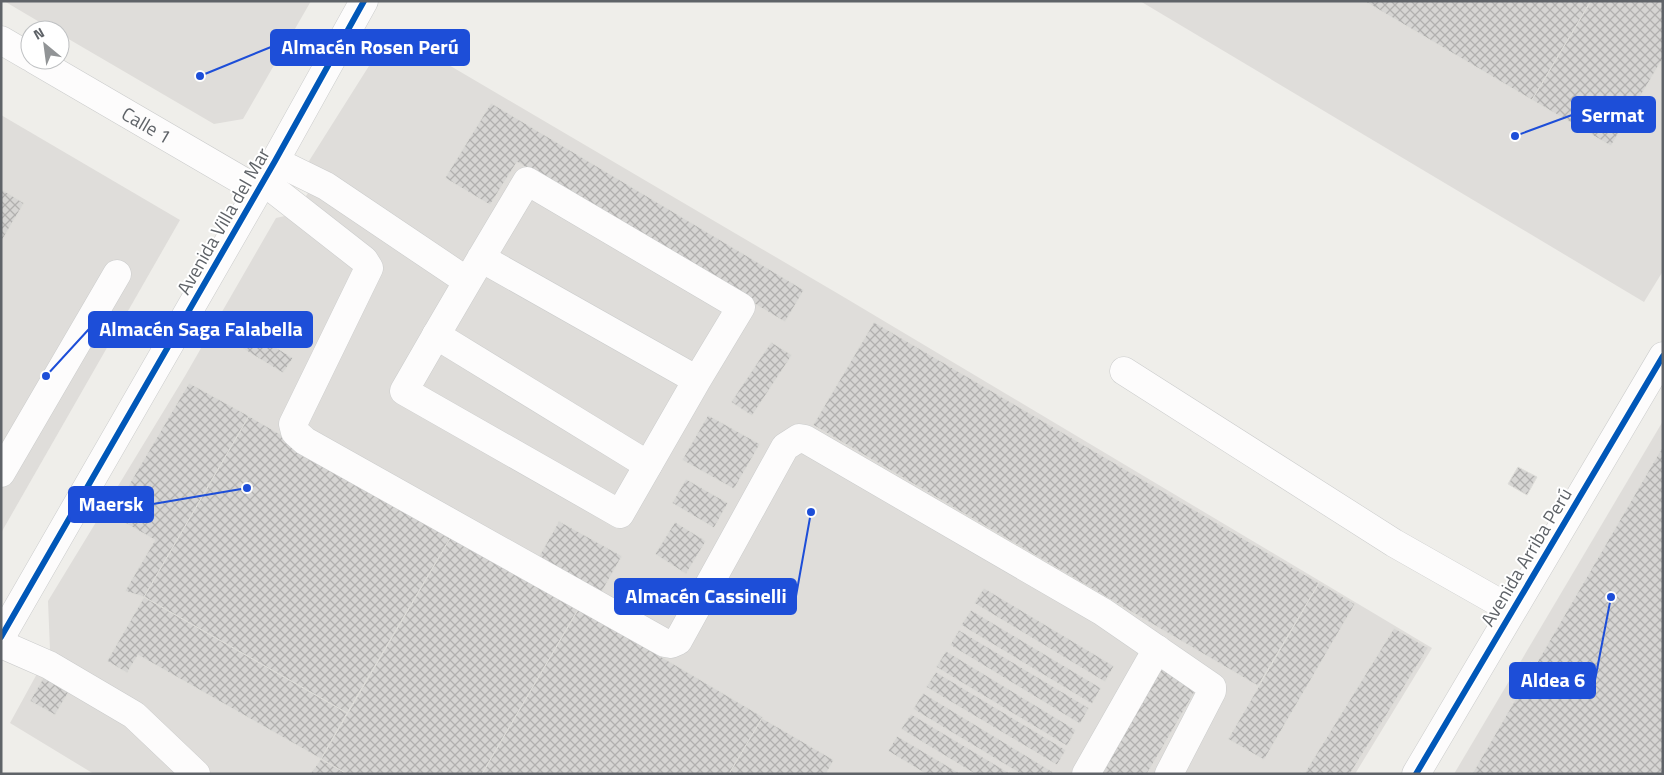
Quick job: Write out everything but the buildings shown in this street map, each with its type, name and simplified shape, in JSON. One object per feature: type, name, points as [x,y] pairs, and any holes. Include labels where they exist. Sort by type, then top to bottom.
[{"type":"street","name":"Avenida Villa del Mar","points":[[1,637],[266,177],[364,1]]},
{"type":"street","points":[[1,40],[20,51]]},
{"type":"street","name":"Calle 1","points":[[56,70],[266,177]]},
{"type":"street","points":[[266,177],[326,186],[467,281]]},
{"type":"street","points":[[266,177],[364,260],[370,268],[293,424],[295,432],[305,441],[665,643],[671,644],[678,641],[785,447],[800,438],[805,439],[1104,612],[1212,687],[1212,691],[1169,774]]},
{"type":"street","points":[[527,181],[741,307],[620,514],[404,391],[467,281],[527,181]]},
{"type":"street","points":[[481,258],[697,380]]},
{"type":"street","points":[[1,473],[118,274]]},
{"type":"street","points":[[436,335],[648,466]]},
{"type":"street","name":"Avenida Arriba Perú","points":[[1416,774],[1663,356]]},
{"type":"street","points":[[1124,371],[1394,543],[1512,610]]},
{"type":"street","points":[[1,644],[49,665],[134,715],[196,774]]},
{"type":"street","points":[[1086,774],[1157,649]]},
{"type":"shaded area","points":[[4,1],[311,1],[243,119],[214,124],[70,40],[70,20],[36,20]]},
{"type":"shaded area","points":[[1140,1],[1663,1],[1663,271],[1644,302]]},
{"type":"shaded area","points":[[391,31],[842,296],[1432,648],[1355,774],[94,774],[10,723],[50,650],[48,601],[185,376],[276,218],[294,214],[316,181],[309,161]]},
{"type":"shaded area","points":[[1,115],[180,220],[1,533]]},
{"type":"shaded area","points":[[1663,421],[1663,774],[1454,774]]},
{"type":"cycle path","points":[[1,637],[275,161],[364,1]]},
{"type":"cycle path","points":[[1416,774],[1663,356]]},
{"type":"place","name":"Almacén Rosen Perú","points":[[200,76]]},
{"type":"place","name":"Sermat","points":[[1515,136]]},
{"type":"place","name":"Almacén Saga Falabella","points":[[46,376]]},
{"type":"place","name":"Maersk","points":[[247,488]]},
{"type":"place","name":"Almacén Cassinelli","points":[[811,512]]},
{"type":"place","name":"Aldea 6","points":[[1611,597]]}]
